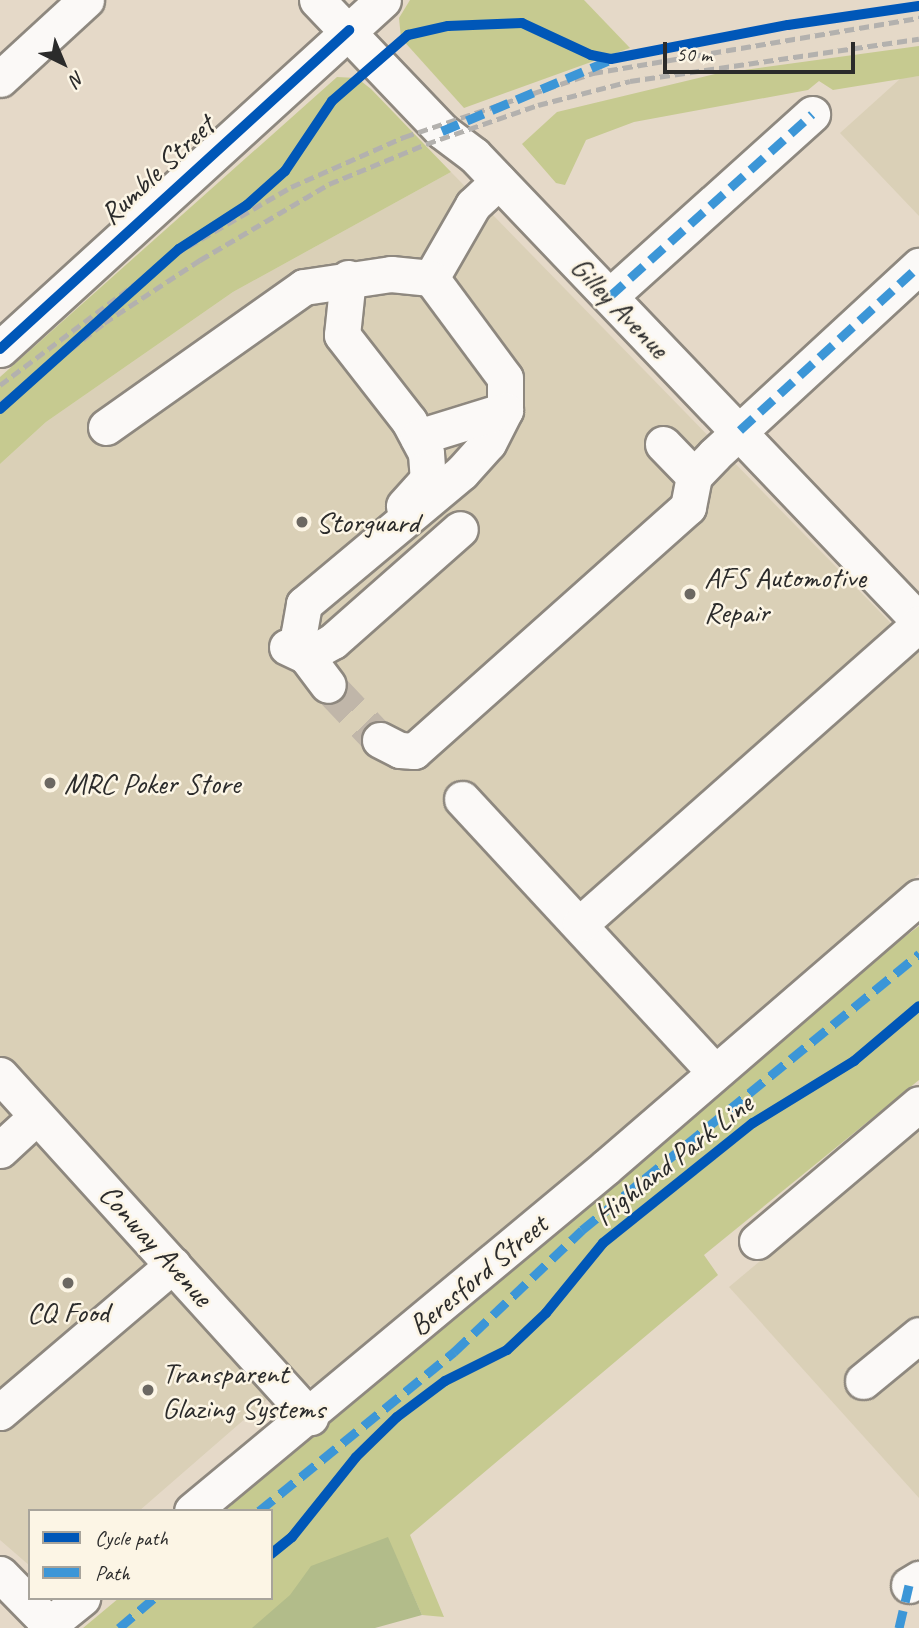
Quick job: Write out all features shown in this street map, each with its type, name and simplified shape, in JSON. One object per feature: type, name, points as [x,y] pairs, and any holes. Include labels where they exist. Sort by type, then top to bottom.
[{"type":"street","points":[[0,79],[86,0]]},
{"type":"street","name":"Gilley Avenue","points":[[317,0],[349,30],[442,131],[499,181],[740,430],[919,622]]},
{"type":"street","name":"Rumble Street","points":[[0,349],[383,0]]},
{"type":"street","points":[[610,296],[812,114]]},
{"type":"street","points":[[431,278],[473,205],[499,181]]},
{"type":"street","points":[[380,740],[400,750],[414,751],[688,507],[694,477],[740,430],[919,266]]},
{"type":"street","points":[[106,427],[304,287],[348,278],[391,274],[431,278],[505,378],[505,410],[488,443],[462,472],[304,604],[299,633],[306,656],[328,685]]},
{"type":"street","points":[[348,278],[342,335],[418,437],[426,453],[428,479],[413,500],[339,553],[294,590],[283,607],[288,650],[306,656],[332,641],[460,529]]},
{"type":"street","points":[[418,437],[505,410]]},
{"type":"street","points":[[663,444],[694,477]]},
{"type":"street","points":[[580,924],[919,622]]},
{"type":"street","points":[[462,799],[715,1072]]},
{"type":"street","name":"Beresford Street","points":[[195,1509],[310,1417],[919,897]]},
{"type":"street","name":"Conway Avenue","points":[[0,1075],[310,1417]]},
{"type":"street","points":[[757,1241],[919,1104]]},
{"type":"street","points":[[0,1150],[37,1116]]},
{"type":"street","points":[[0,1412],[173,1265]]},
{"type":"street","points":[[863,1381],[919,1335]]},
{"type":"street","points":[[0,1574],[47,1626],[80,1600]]},
{"type":"shaded area","points":[[919,76],[919,216],[840,133],[901,78]]},
{"type":"shaded area","points":[[451,172],[919,652],[919,874],[728,1048],[318,1388],[301,1382],[0,1056],[0,464],[46,422],[233,292]]},
{"type":"shaded area","points":[[0,1092],[269,1398],[141,1509],[28,1509],[28,1564],[0,1540]]},
{"type":"shaded area","points":[[919,1128],[919,1498],[729,1287]]},
{"type":"green space","points":[[410,0],[584,0],[630,48],[464,108],[401,38],[399,18]]},
{"type":"green space","points":[[919,46],[919,76],[833,90],[819,81],[808,90],[634,122],[586,140],[565,185],[556,183],[522,144],[557,112],[715,74]]},
{"type":"green space","points":[[337,77],[357,78],[371,89],[451,172],[233,292],[46,422],[0,464],[0,377]]},
{"type":"green space","points":[[919,926],[919,1080],[704,1255],[718,1275],[410,1535],[444,1617],[422,1615],[392,1548],[276,1628],[83,1628],[117,1600],[273,1600],[273,1509],[226,1509],[849,979]]},
{"type":"green space","points":[[388,1537],[422,1615],[375,1628],[252,1628],[290,1595],[311,1566]]},
{"type":"tunnel","points":[[328,685],[380,740]]},
{"type":"railway","points":[[0,385],[175,254],[291,187],[404,137],[593,73],[919,18]]},
{"type":"railway","points":[[0,404],[104,323],[200,260],[329,184],[426,144],[538,105],[630,81],[919,39]]},
{"type":"marked path","points":[[442,131],[608,61]]},
{"type":"marked path","points":[[610,296],[812,114]]},
{"type":"marked path","points":[[740,430],[919,266]]},
{"type":"marked path","points":[[261,1509],[454,1352],[582,1230],[919,954]]},
{"type":"marked path","points":[[899,1628],[909,1585]]},
{"type":"marked path","points":[[119,1628],[152,1600]]},
{"type":"cycle path","points":[[0,409],[179,249],[247,205],[285,171],[332,101],[408,35],[448,26],[522,23],[591,55],[611,59],[788,25],[919,6]]},
{"type":"cycle path","points":[[0,349],[349,30]]},
{"type":"cycle path","name":"Highland Park Line","points":[[273,1552],[292,1537],[356,1457],[397,1417],[445,1381],[507,1350],[546,1313],[603,1243],[753,1123],[854,1061],[919,1006]]},
{"type":"place","name":"Storguard","points":[[302,522]]},
{"type":"place","name":"AFS Automotive Repair","points":[[690,594]]},
{"type":"place","name":"MRC Poker Store","points":[[50,783]]},
{"type":"place","name":"CQ Food","points":[[68,1283]]},
{"type":"place","name":"Transparent Glazing Systems","points":[[148,1390]]}]
